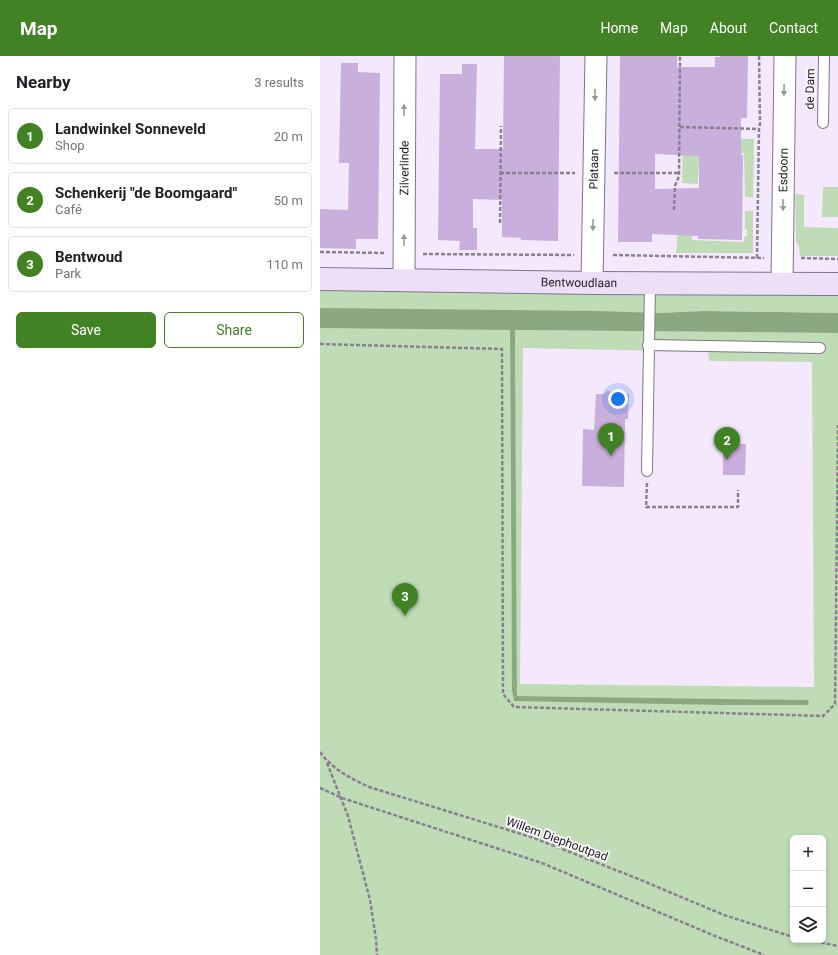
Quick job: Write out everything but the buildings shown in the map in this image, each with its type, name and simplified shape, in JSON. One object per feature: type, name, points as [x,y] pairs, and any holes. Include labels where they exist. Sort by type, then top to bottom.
[{"type":"main road","name":"Bentwoudlaan","points":[[320,279],[404,279],[592,283],[838,284]]},
{"type":"street","name":"Zilverlinde","points":[[404,279],[405,56]]},
{"type":"street","name":"Plataan","points":[[592,283],[596,56]]},
{"type":"street","name":"Esdoorn","points":[[782,283],[784,56]]},
{"type":"lane","name":"de Dam","points":[[822,123],[824,56]]},
{"type":"lane","points":[[647,471],[650,283]]},
{"type":"lane","points":[[648,342],[820,348]]},
{"type":"path","points":[[674,210],[675,186],[679,176],[680,56]]},
{"type":"path","points":[[757,258],[760,56]]},
{"type":"path","points":[[500,223],[501,126]]},
{"type":"path","points":[[680,128],[759,129]]},
{"type":"path","points":[[320,252],[838,259]]},
{"type":"path","points":[[320,344],[502,349],[503,694],[514,708],[823,716],[835,704],[838,425]]},
{"type":"path","points":[[647,471],[646,507],[738,507],[738,490]]},
{"type":"path","name":"Willem Diephoutpad","points":[[320,752],[327,762],[349,778],[369,787],[534,838],[636,878],[724,916],[790,936]]},
{"type":"path","points":[[327,762],[348,816],[370,900],[377,955]]},
{"type":"path","points":[[320,788],[342,798],[542,863],[715,936],[764,955]]},
{"type":"path","points":[[824,943],[838,946]]},
{"type":"shaded area","points":[[738,139],[754,139],[753,197],[745,197],[744,153],[699,153],[698,184],[682,183],[683,151]]},
{"type":"shaded area","points":[[823,187],[838,187],[838,217],[822,217]]},
{"type":"shaded area","points":[[795,194],[804,195],[804,227],[838,228],[838,256],[800,256],[799,247],[796,241]]},
{"type":"shaded area","points":[[745,211],[753,211],[753,253],[676,253],[679,217],[692,227],[692,240],[744,242],[744,237],[747,236],[747,229],[745,229]]},
{"type":"shaded area","points":[[320,288],[838,292],[838,313],[703,311],[659,313],[493,310],[493,329],[510,330],[513,699],[719,705],[806,705],[809,703],[808,700],[517,696],[515,330],[838,333],[838,955],[320,955]],"holes":[[[523,348],[708,352],[709,361],[812,362],[814,687],[520,684]]]},
{"type":"shaded area","points":[[320,308],[659,313],[703,311],[838,313],[838,333],[515,330],[517,696],[808,700],[809,703],[807,705],[719,705],[514,701],[512,691],[510,330],[320,328]]},
{"type":"place","name":"Landwinkel Sonneveld","points":[[611,456]]},
{"type":"place","name":"Schenkerij \"de Boomgaard\"","points":[[727,460]]},
{"type":"place","name":"Bentwoud","points":[[405,616]]}]
